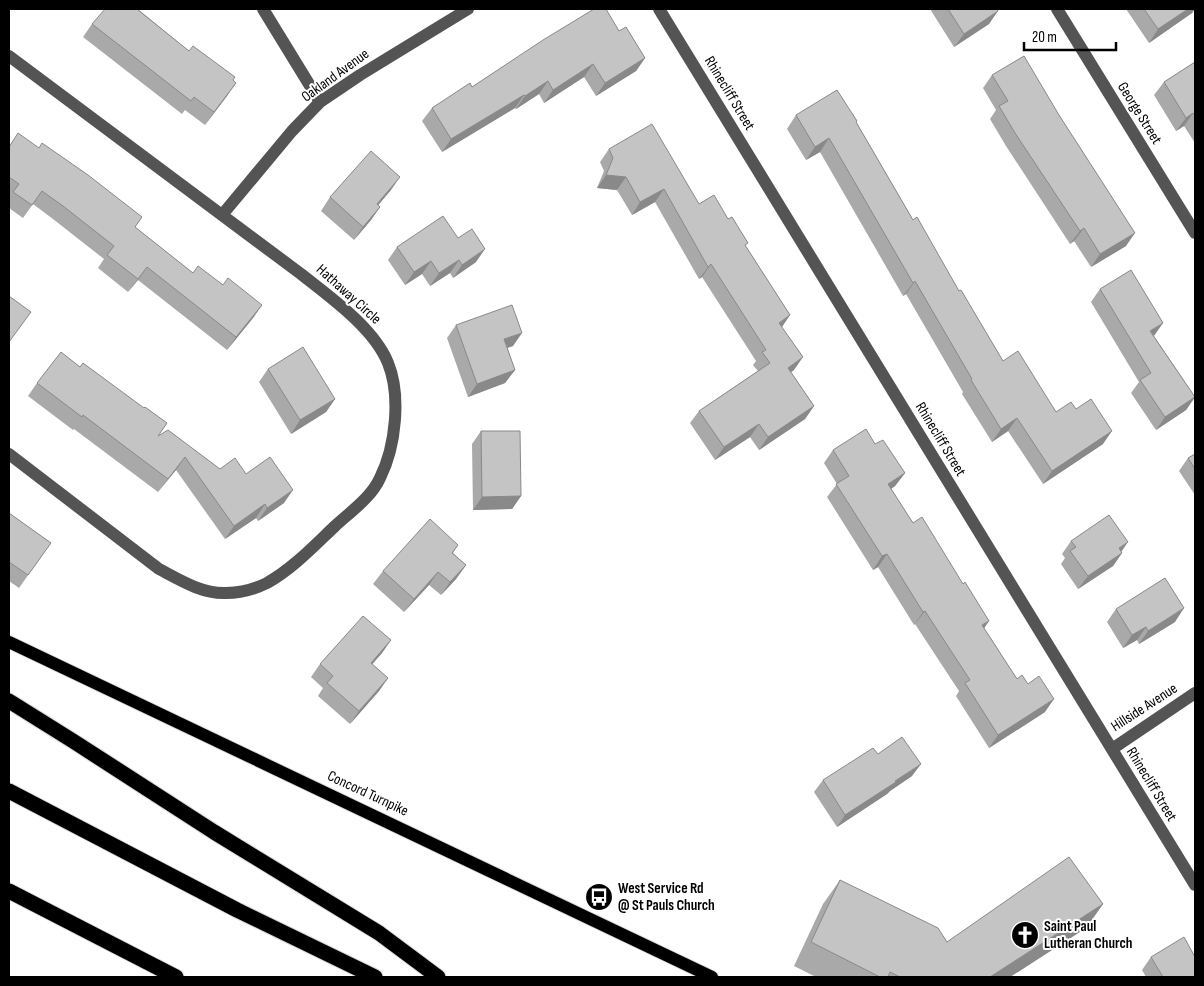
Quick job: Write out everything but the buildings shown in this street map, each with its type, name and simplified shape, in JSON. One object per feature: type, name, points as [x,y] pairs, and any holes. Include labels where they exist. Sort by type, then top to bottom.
[{"type":"highway","points":[[9,702],[214,832],[379,933],[438,977]]},
{"type":"highway","points":[[9,791],[237,910],[375,977]]},
{"type":"highway","points":[[9,891],[176,977]]},
{"type":"main road","name":"Concord Turnpike","points":[[9,642],[712,977]]},
{"type":"street","points":[[263,9],[320,102]]},
{"type":"street","name":"Oakland Avenue","points":[[222,215],[292,131],[320,102],[360,75],[468,9]]},
{"type":"street","name":"Rhinecliff Street","points":[[659,9],[1195,886]]},
{"type":"street","name":"George Street","points":[[1057,9],[1195,233]]},
{"type":"street","name":"Hathaway Circle","points":[[9,56],[301,274],[358,322],[376,341],[388,363],[393,382],[395,404],[395,422],[388,460],[380,479],[369,494],[287,570],[266,584],[248,590],[226,593],[207,591],[182,582],[159,569],[9,454]]},
{"type":"street","name":"Hillside Avenue","points":[[1112,749],[1195,694]]},
{"type":"place","name":"West Service Rd @ St Pauls Church","points":[[599,897]]},
{"type":"place","name":"Saint Paul Lutheran Church","points":[[1025,935]]}]
